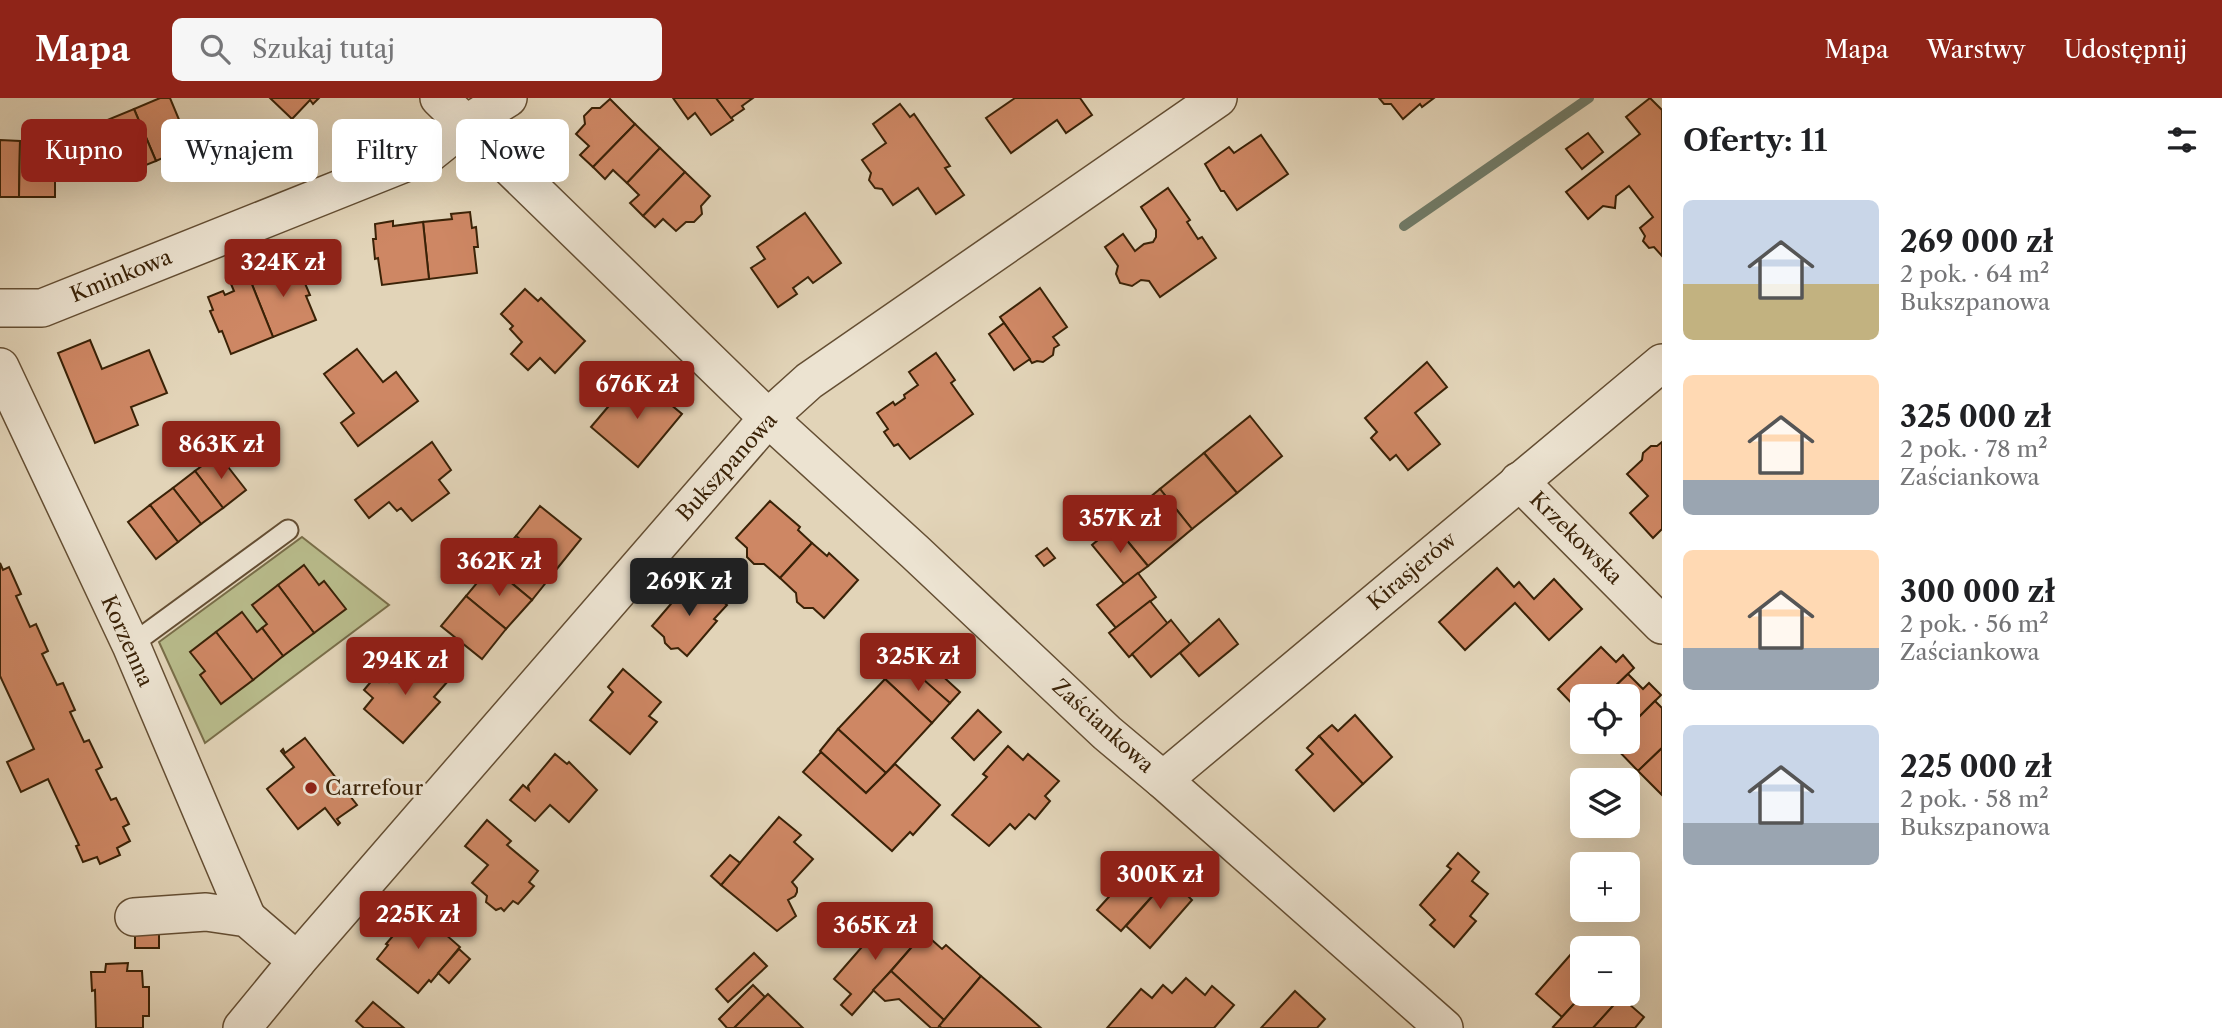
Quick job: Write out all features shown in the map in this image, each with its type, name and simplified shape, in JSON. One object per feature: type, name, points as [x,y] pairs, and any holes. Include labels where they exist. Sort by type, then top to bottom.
[{"type":"street","points":[[439,98],[461,119]]},
{"type":"street","name":"Kminkowa","points":[[474,119],[508,98]]},
{"type":"street","name":"Bukszpanowa","points":[[242,1028],[297,961],[768,418],[809,381],[1218,98]]},
{"type":"street","name":"Kminkowa","points":[[0,308],[41,308],[430,153],[456,132]]},
{"type":"street","points":[[526,182],[768,418]]},
{"type":"street","name":"Kirasjerów","points":[[1163,780],[1662,363]]},
{"type":"street","name":"Korzenna","points":[[0,367],[131,645],[247,918]]},
{"type":"street","name":"Zaściankowa","points":[[768,418],[1107,733],[1444,1028]]},
{"type":"street","name":"Krzekowska","points":[[1519,481],[1662,625]]},
{"type":"street","points":[[134,917],[206,912],[247,918],[297,961]]},
{"type":"lane","points":[[131,645],[288,530]]},
{"type":"green space","points":[[302,537],[389,605],[205,743],[159,642]]},
{"type":"building","points":[[160,98],[170,98],[179,119],[161,119],[161,159],[156,161],[147,140],[147,119],[138,119],[134,109]]},
{"type":"building","points":[[270,98],[319,98],[313,104],[310,100],[292,119]]},
{"type":"building","points":[[673,98],[716,98],[733,120],[711,135],[695,113],[688,119]]},
{"type":"building","points":[[716,98],[753,98],[731,118]]},
{"type":"building","points":[[1015,98],[1080,98],[1092,115],[1066,133],[1057,120],[1011,153],[986,118]]},
{"type":"building","points":[[1379,98],[1434,98],[1422,107],[1420,104],[1403,119],[1391,104],[1384,104]]},
{"type":"building","points":[[1650,98],[1662,110],[1662,256],[1654,247],[1649,248],[1643,241],[1645,236],[1640,228],[1653,217],[1629,186],[1616,196],[1615,208],[1603,206],[1588,219],[1566,192],[1640,134],[1626,117]]},
{"type":"building","points":[[610,99],[635,124],[593,167],[580,155],[589,146],[576,134],[585,124],[584,116],[592,108],[600,108]]},
{"type":"building","points":[[900,104],[910,117],[914,114],[950,166],[945,168],[964,195],[936,214],[918,188],[893,205],[882,189],[875,188],[869,180],[871,173],[862,160],[886,143],[873,124]]},
{"type":"building","points":[[134,109],[138,119],[110,119]]},
{"type":"building","points":[[635,124],[660,148],[627,183],[613,170],[605,179],[593,167]]},
{"type":"building","points":[[1588,133],[1603,152],[1582,169],[1566,149]]},
{"type":"building","points":[[1261,135],[1288,174],[1237,210],[1224,191],[1221,191],[1205,164],[1229,147],[1234,153]]},
{"type":"building","points":[[0,140],[20,141],[19,197],[0,197]]},
{"type":"building","points":[[147,140],[156,161],[147,165]]},
{"type":"building","points":[[21,141],[21,182],[55,182],[55,197],[19,197]]},
{"type":"building","points":[[660,148],[685,172],[643,216],[630,203],[639,195],[627,183]]},
{"type":"building","points":[[685,172],[710,196],[701,206],[702,214],[694,222],[686,222],[676,231],[663,219],[655,227],[643,216]]},
{"type":"building","points":[[1168,188],[1190,220],[1187,222],[1198,239],[1202,237],[1216,258],[1160,297],[1149,281],[1141,280],[1132,286],[1120,283],[1116,274],[1118,266],[1105,247],[1123,234],[1135,251],[1144,244],[1153,242],[1156,230],[1141,207]]},
{"type":"building","points":[[470,212],[472,228],[476,227],[478,247],[474,247],[477,273],[429,279],[423,222],[452,219],[451,214]]},
{"type":"building","points":[[805,213],[841,263],[813,283],[808,277],[793,288],[797,294],[778,307],[751,268],[765,259],[757,247]]},
{"type":"building","points":[[393,221],[393,226],[423,222],[429,279],[382,285],[378,258],[375,259],[375,224]]},
{"type":"building","points":[[293,263],[310,295],[306,296],[316,320],[273,337],[249,277],[267,269],[270,277],[279,273],[277,269]]},
{"type":"building","points":[[249,277],[273,337],[231,354],[210,311],[213,310],[208,297],[223,291],[225,295],[234,291],[231,284]]},
{"type":"building","points":[[1040,288],[1067,327],[1053,337],[1059,345],[1054,348],[1053,355],[1043,362],[1032,363],[1000,317]]},
{"type":"building","points":[[525,289],[538,301],[541,298],[585,341],[555,373],[540,358],[528,370],[511,354],[522,342],[510,329],[513,326],[501,314]]},
{"type":"building","points":[[1004,323],[1030,359],[1014,370],[989,334]]},
{"type":"building","points":[[90,340],[102,369],[149,350],[167,393],[131,407],[138,425],[95,443],[58,353]]},
{"type":"building","points":[[357,349],[383,382],[396,372],[418,401],[358,446],[341,423],[354,413],[324,374]]},
{"type":"building","points":[[936,353],[955,380],[951,383],[973,414],[910,459],[898,444],[894,446],[884,432],[888,429],[877,413],[893,402],[895,405],[918,385],[909,372]]},
{"type":"building","points":[[1427,362],[1447,387],[1415,413],[1440,444],[1408,470],[1396,455],[1390,460],[1371,438],[1377,432],[1365,418]]},
{"type":"building","points":[[635,375],[682,414],[638,467],[591,427]]},
{"type":"building","points":[[1250,416],[1282,456],[1237,493],[1204,453]]},
{"type":"building","points":[[432,442],[451,470],[439,480],[449,493],[412,521],[401,508],[397,511],[389,502],[369,518],[355,500]]},
{"type":"building","points":[[1662,442],[1662,529],[1653,538],[1630,513],[1648,496],[1627,474],[1642,460],[1643,453]]},
{"type":"building","points":[[1204,453],[1237,493],[1192,529],[1160,489]]},
{"type":"building","points":[[218,454],[246,490],[223,508],[195,471]]},
{"type":"building","points":[[195,471],[223,508],[201,524],[173,488]]},
{"type":"building","points":[[173,488],[201,524],[178,542],[150,505]]},
{"type":"building","points":[[1160,489],[1192,529],[1148,566],[1115,526]]},
{"type":"building","points":[[770,501],[800,527],[798,530],[812,543],[780,578],[764,564],[754,564],[747,557],[747,548],[736,538]]},
{"type":"building","points":[[150,505],[178,542],[156,559],[128,522]]},
{"type":"building","points":[[540,506],[581,539],[556,570],[516,536]]},
{"type":"building","points":[[1115,526],[1148,566],[1124,584],[1092,545]]},
{"type":"building","points":[[516,536],[556,570],[532,600],[491,566]]},
{"type":"building","points":[[812,543],[827,556],[829,553],[858,580],[824,618],[813,608],[804,608],[797,602],[796,593],[780,578]]},
{"type":"building","points":[[1047,548],[1055,558],[1044,566],[1036,556]]},
{"type":"building","points":[[0,563],[3,570],[9,567],[21,594],[16,596],[30,627],[36,624],[48,651],[42,654],[57,685],[63,683],[75,710],[70,712],[84,742],[89,740],[102,767],[96,770],[111,800],[116,798],[129,824],[123,827],[130,841],[117,848],[120,855],[100,864],[97,857],[83,862],[76,846],[79,845],[48,779],[21,792],[7,762],[34,749],[0,676]]},
{"type":"building","points":[[304,565],[319,585],[324,581],[346,609],[314,633],[278,585]]},
{"type":"building","points":[[491,566],[532,600],[506,629],[466,596]]},
{"type":"building","points":[[1497,568],[1514,587],[1519,582],[1534,599],[1554,579],[1582,609],[1549,640],[1515,603],[1465,650],[1439,622]]},
{"type":"building","points":[[1138,573],[1156,597],[1116,628],[1097,605]]},
{"type":"building","points":[[696,579],[727,605],[687,656],[678,648],[671,649],[665,643],[664,637],[652,626]]},
{"type":"building","points":[[278,585],[314,633],[283,656],[262,628],[267,624],[252,605]]},
{"type":"building","points":[[466,596],[506,629],[482,659],[441,626]]},
{"type":"building","points":[[1150,601],[1168,624],[1129,657],[1109,633]]},
{"type":"building","points":[[242,612],[257,632],[262,628],[283,656],[253,680],[216,632]]},
{"type":"building","points":[[1219,619],[1238,644],[1199,676],[1180,653]]},
{"type":"building","points":[[1171,620],[1190,644],[1151,677],[1132,654]]},
{"type":"building","points":[[216,632],[253,680],[221,704],[200,675],[205,671],[190,652]]},
{"type":"building","points":[[1601,647],[1616,662],[1623,655],[1634,668],[1617,684],[1570,684],[1570,702],[1558,689]]},
{"type":"building","points":[[914,650],[960,692],[950,703],[899,660]]},
{"type":"building","points":[[415,652],[448,681],[434,697],[440,702],[403,743],[364,709],[373,698],[364,690],[379,672],[389,682]]},
{"type":"building","points":[[906,664],[950,703],[932,723],[885,679]]},
{"type":"building","points":[[623,669],[661,702],[649,716],[657,722],[630,754],[590,720],[613,692],[608,687]]},
{"type":"building","points":[[1628,674],[1638,684],[1618,684]]},
{"type":"building","points":[[885,679],[932,723],[886,773],[838,729]]},
{"type":"building","points":[[1649,683],[1661,695],[1640,716],[1640,686],[1643,689]]},
{"type":"building","points":[[1655,701],[1662,708],[1662,748],[1640,769],[1635,768],[1622,754],[1640,754],[1640,716]]},
{"type":"building","points":[[978,710],[1001,732],[974,760],[952,738]]},
{"type":"building","points":[[1355,715],[1392,757],[1363,784],[1319,736],[1332,725],[1338,731]]},
{"type":"building","points":[[838,729],[886,773],[866,793],[820,751]]},
{"type":"building","points":[[1319,736],[1363,784],[1334,811],[1296,770],[1313,754],[1307,748]]},
{"type":"building","points":[[305,738],[357,805],[337,819],[340,823],[338,825],[325,808],[298,829],[267,789],[294,767],[281,751],[283,749],[285,753]]},
{"type":"building","points":[[1008,746],[1023,760],[1028,754],[1059,781],[1045,796],[1050,801],[1035,819],[1029,814],[1015,829],[1010,824],[989,846],[952,815],[987,777],[983,774]]},
{"type":"building","points":[[1662,748],[1662,795],[1640,773],[1640,769]]},
{"type":"building","points":[[821,752],[866,793],[895,764],[940,805],[913,835],[910,832],[892,851],[803,772]]},
{"type":"building","points":[[555,754],[567,764],[569,762],[597,790],[569,822],[550,805],[535,821],[510,800],[523,785],[529,790],[528,786]]},
{"type":"building","points":[[779,817],[801,835],[794,842],[813,859],[792,882],[797,892],[788,900],[796,916],[777,931],[721,885]]},
{"type":"building","points":[[487,820],[511,841],[507,845],[538,871],[529,882],[534,886],[518,904],[513,901],[504,911],[501,908],[496,910],[486,902],[487,896],[472,883],[488,865],[465,846]]},
{"type":"building","points":[[1458,853],[1479,872],[1472,881],[1488,894],[1470,916],[1476,921],[1454,947],[1430,925],[1435,920],[1420,905],[1451,869],[1447,866]]},
{"type":"building","points":[[730,855],[740,863],[721,885],[711,876]]},
{"type":"building","points":[[1145,857],[1157,868],[1161,862],[1173,873],[1121,931],[1097,910]]},
{"type":"building","points":[[1173,873],[1185,884],[1181,889],[1192,900],[1150,948],[1126,926]]},
{"type":"building","points":[[416,909],[446,929],[445,934],[460,947],[431,982],[429,980],[418,993],[377,959],[388,945],[386,944]]},
{"type":"building","points":[[888,917],[908,936],[919,924],[928,931],[852,1015],[841,1005],[851,994],[834,979]]},
{"type":"building","points":[[924,933],[942,949],[946,945],[981,976],[944,1020],[891,971]]},
{"type":"building","points":[[135,934],[159,934],[159,948],[135,948]]},
{"type":"building","points":[[459,949],[470,959],[449,983],[438,973]]},
{"type":"building","points":[[754,953],[767,966],[728,1002],[716,989]]},
{"type":"building","points":[[1570,955],[1572,1006],[1562,1017],[1536,994]]},
{"type":"building","points":[[128,963],[127,971],[142,971],[143,987],[149,987],[149,1016],[143,1016],[143,1028],[96,1028],[95,990],[92,991],[91,972],[105,972],[106,964]]},
{"type":"building","points":[[891,971],[944,1020],[938,1028],[931,1028],[899,999],[885,1001],[873,990]]},
{"type":"building","points":[[981,976],[1041,1028],[939,1026]]},
{"type":"building","points":[[1186,978],[1205,995],[1212,986],[1234,1005],[1214,1028],[1107,1028],[1141,989],[1152,998],[1163,985],[1172,993]]},
{"type":"building","points":[[753,985],[765,997],[734,1028],[727,1028],[719,1019]]},
{"type":"building","points":[[1295,991],[1325,1019],[1317,1028],[1261,1028]]},
{"type":"building","points":[[768,994],[803,1028],[734,1028]]},
{"type":"building","points":[[373,1002],[404,1028],[364,1028],[356,1021]]},
{"type":"building","points":[[1572,1006],[1613,1006],[1593,1028],[1553,1027]]},
{"type":"building","points":[[1613,1006],[1631,1006],[1644,1017],[1635,1028],[1593,1028]]},
{"type":"waterway","points":[[1404,226],[1589,98]]},
{"type":"place","name":"Carrefour","points":[[311,788]]}]
